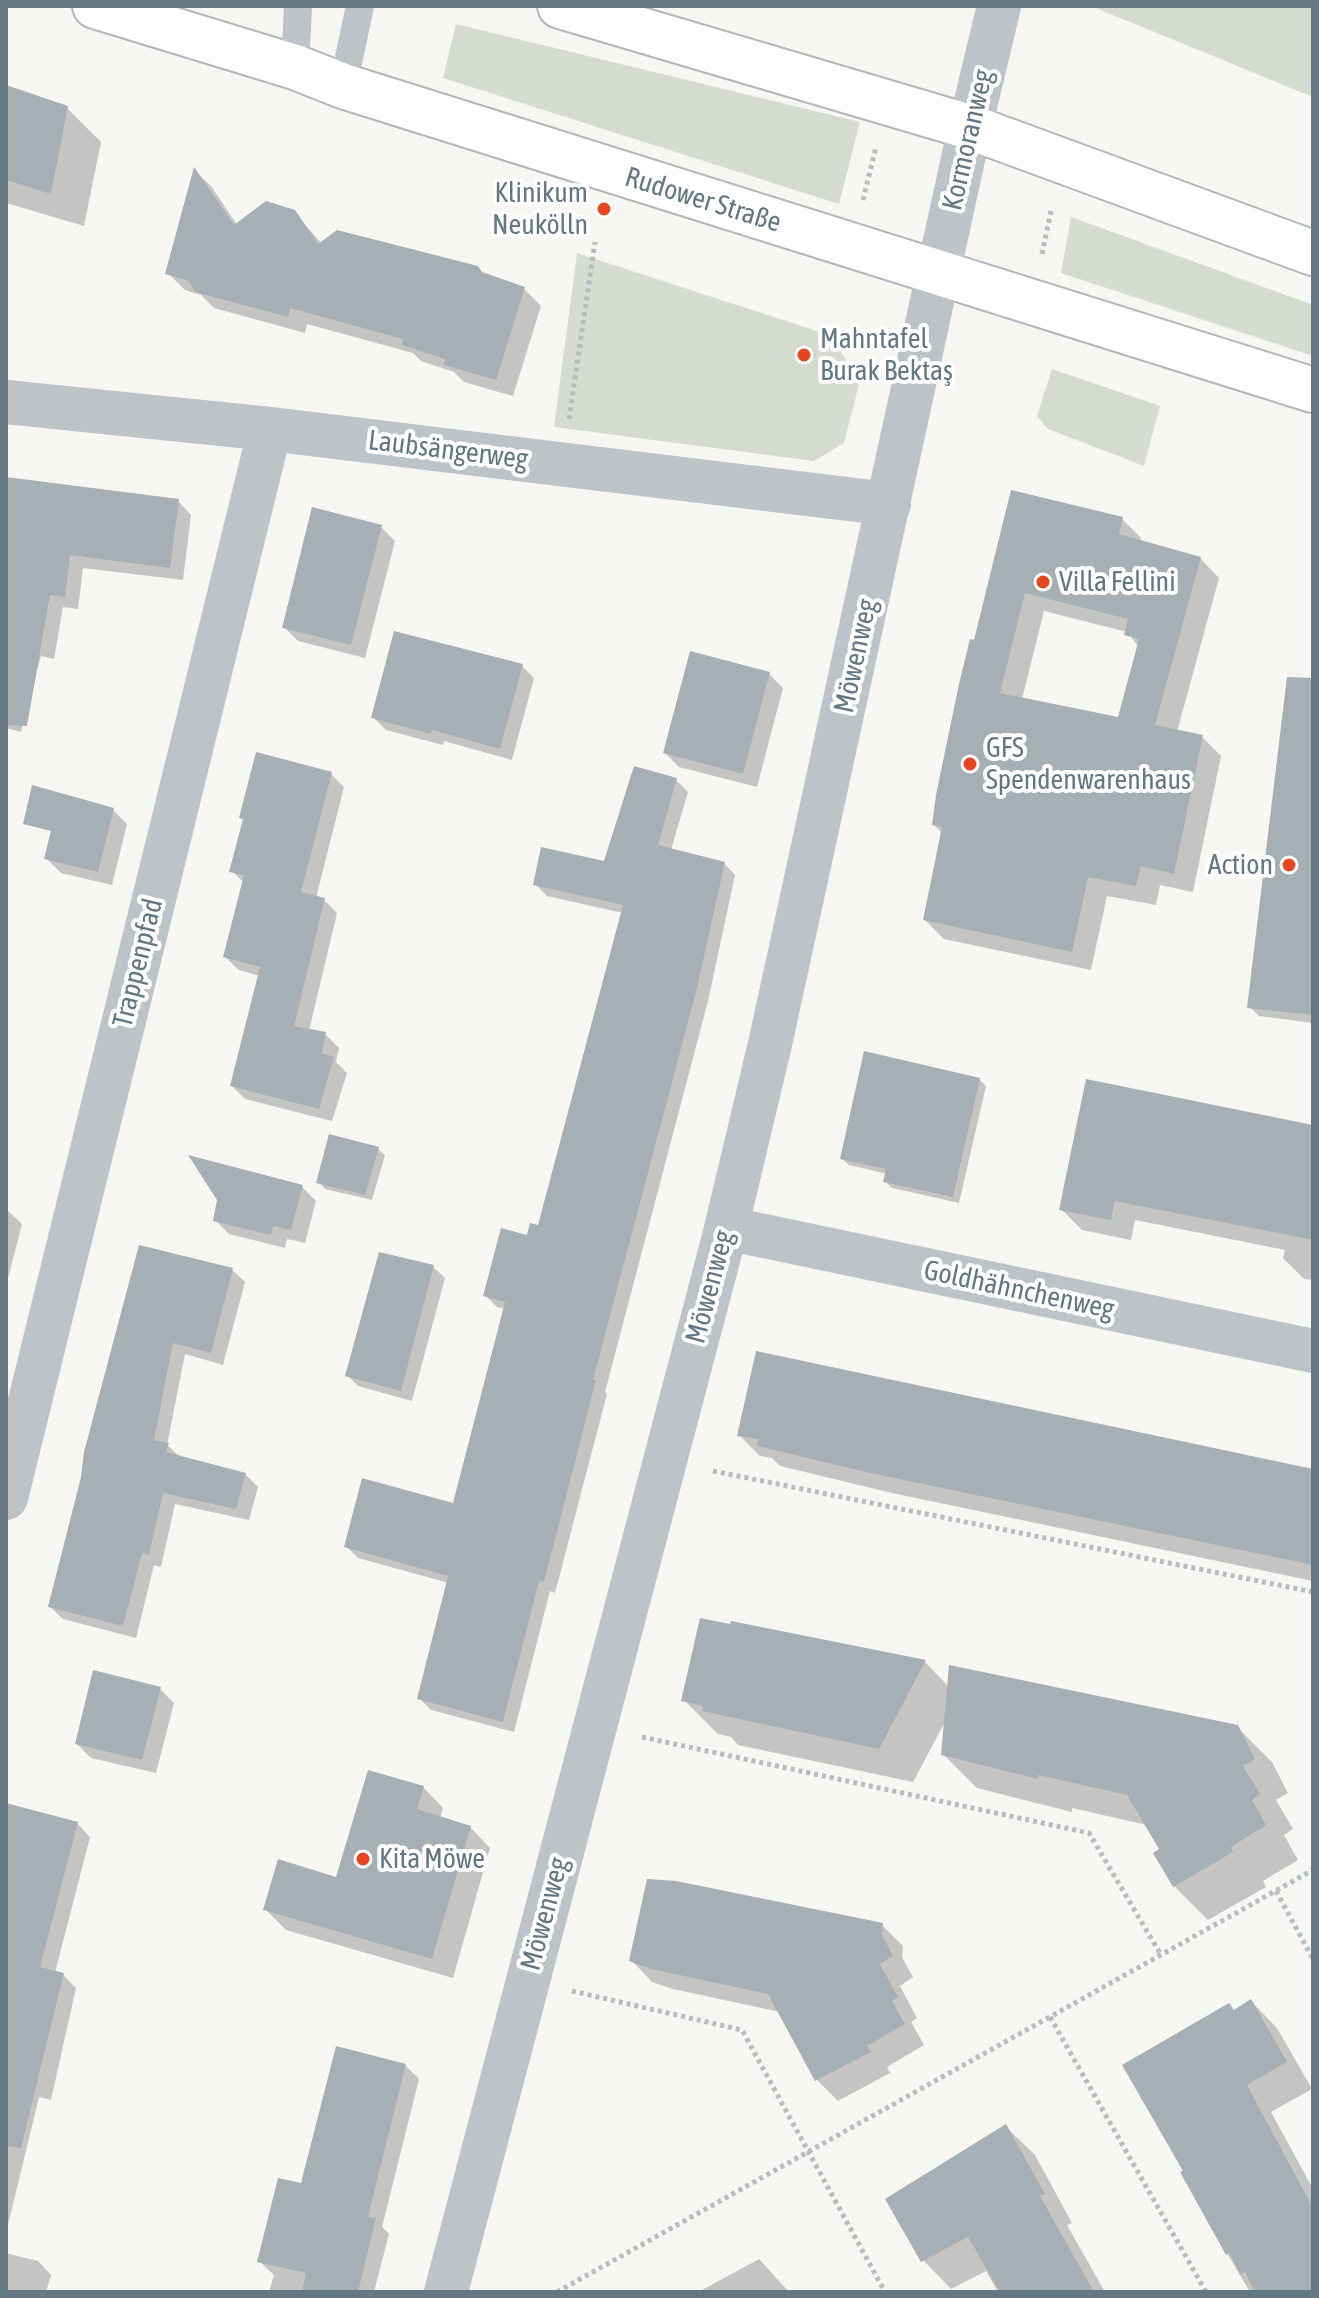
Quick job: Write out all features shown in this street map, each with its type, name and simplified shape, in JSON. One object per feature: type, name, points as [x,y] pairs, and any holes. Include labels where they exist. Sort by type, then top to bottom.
[{"type":"main road","name":"Rudower Straße","points":[[95,6],[1313,390]]},
{"type":"main road","points":[[560,6],[970,127],[1313,253]]},
{"type":"street","name":"Kormoranweg","points":[[938,274],[999,6]]},
{"type":"street","name":"Möwenweg","points":[[446,2292],[726,1228],[770,1044],[938,274]]},
{"type":"street","name":"Laubsängerweg","points":[[6,402],[270,429],[889,504]]},
{"type":"street","name":"Trappenpfad","points":[[6,1498],[270,429]]},
{"type":"street","name":"Goldhähnchenweg","points":[[726,1228],[1313,1351]]},
{"type":"lane","points":[[295,67],[298,6]]},
{"type":"lane","points":[[343,86],[360,6]]},
{"type":"path","points":[[861,208],[878,142]]},
{"type":"path","points":[[1041,256],[1051,211]]},
{"type":"path","points":[[569,421],[595,242]]},
{"type":"path","points":[[665,1461],[1313,1592]]},
{"type":"path","points":[[594,1727],[1089,1833],[1161,1955]]},
{"type":"path","points":[[557,2292],[569,2289],[809,2151],[1313,1870]]},
{"type":"path","points":[[1276,1891],[1313,1959]]},
{"type":"path","points":[[528,1981],[742,2030],[885,2292]]},
{"type":"path","points":[[1050,2017],[1206,2292]]},
{"type":"shaded area","points":[[1091,6],[1313,6],[1313,97]]},
{"type":"shaded area","points":[[456,24],[860,122],[839,204],[443,78]]},
{"type":"shaded area","points":[[1071,217],[1313,305],[1313,356],[1061,273]]},
{"type":"shaded area","points":[[577,253],[832,336],[859,384],[844,443],[814,461],[554,427]]},
{"type":"shaded area","points":[[1052,369],[1160,406],[1144,466],[1048,429],[1037,416]]},
{"type":"building","points":[[6,85],[68,106],[51,194],[6,180]]},
{"type":"building","points":[[194,167],[234,225],[266,201],[295,210],[318,244],[337,230],[478,266],[482,272],[525,287],[496,380],[444,365],[445,359],[402,345],[403,339],[290,308],[288,317],[195,292],[189,281],[165,274]]},
{"type":"building","points":[[6,477],[179,499],[170,568],[70,555],[65,597],[50,595],[27,726],[6,725]]},
{"type":"building","points":[[1011,490],[1123,517],[1119,534],[1201,557],[1155,725],[1203,735],[1174,874],[1141,866],[1136,886],[1088,877],[1072,952],[923,920],[942,827],[932,825],[936,795],[970,639],[974,640]],"holes":[[[1025,593],[1128,619],[1124,635],[1139,639],[1118,717],[1000,693]]]},
{"type":"building","points":[[312,507],[382,525],[351,645],[282,628]]},
{"type":"building","points":[[394,631],[523,664],[500,749],[432,730],[431,734],[371,718]]},
{"type":"building","points":[[690,651],[770,672],[743,774],[663,753]]},
{"type":"building","name":"Action","points":[[1287,677],[1313,678],[1313,1015],[1247,1008]]},
{"type":"building","points":[[256,752],[332,772],[301,892],[325,898],[294,1026],[326,1032],[322,1053],[334,1057],[319,1109],[230,1086],[260,967],[223,957],[244,875],[229,872]]},
{"type":"building","points":[[634,766],[677,778],[658,845],[725,862],[697,988],[593,1380],[596,1380],[544,1582],[539,1581],[503,1722],[417,1699],[448,1576],[344,1547],[362,1478],[453,1503],[505,1302],[483,1296],[501,1228],[527,1235],[530,1223],[538,1225],[623,905],[533,885],[541,847],[604,861]]},
{"type":"building","points":[[32,785],[114,808],[98,872],[44,859],[51,831],[23,824]]},
{"type":"building","points":[[864,1051],[980,1078],[953,1197],[883,1182],[886,1169],[840,1159]]},
{"type":"building","points":[[1086,1079],[1313,1125],[1313,1240],[1115,1201],[1111,1220],[1059,1210]]},
{"type":"building","points":[[329,1134],[379,1147],[365,1195],[316,1183]]},
{"type":"building","points":[[188,1155],[303,1185],[291,1230],[273,1226],[271,1235],[213,1221],[217,1200]]},
{"type":"building","points":[[139,1245],[233,1268],[211,1353],[173,1343],[154,1440],[169,1443],[166,1452],[246,1473],[236,1509],[163,1493],[149,1555],[142,1553],[123,1626],[48,1607],[81,1477],[84,1452]]},
{"type":"building","points":[[379,1252],[434,1265],[401,1391],[345,1376]]},
{"type":"building","points":[[756,1351],[1313,1469],[1313,1565],[870,1473],[757,1446],[758,1439],[737,1436]]},
{"type":"building","points":[[700,1618],[730,1624],[731,1621],[926,1660],[879,1749],[702,1711],[703,1706],[681,1701]]},
{"type":"building","points":[[949,1665],[1238,1725],[1255,1759],[1243,1766],[1260,1794],[1252,1800],[1266,1825],[1231,1847],[1233,1852],[1173,1887],[1153,1853],[1159,1849],[1127,1795],[1038,1775],[1038,1779],[941,1755]]},
{"type":"building","points":[[93,1670],[161,1687],[142,1760],[75,1744]]},
{"type":"building","points":[[368,1770],[424,1786],[417,1809],[471,1826],[432,1959],[263,1910],[278,1859],[336,1877]]},
{"type":"building","points":[[6,1803],[78,1822],[40,1967],[64,1973],[21,2148],[6,2146]]},
{"type":"building","points":[[647,1879],[676,1881],[883,1923],[882,1935],[893,1956],[880,1964],[898,1997],[892,2001],[905,2024],[867,2046],[871,2052],[815,2081],[768,1994],[651,1969],[629,1961]]},
{"type":"building","points":[[1251,1999],[1287,2062],[1247,2085],[1313,2208],[1313,2292],[1255,2292],[1245,2272],[1240,2274],[1229,2253],[1226,2255],[1180,2172],[1183,2171],[1122,2065],[1229,2003],[1234,2010]]},
{"type":"building","points":[[336,2046],[406,2064],[368,2217],[376,2218],[358,2292],[302,2292],[306,2273],[257,2262],[278,2178],[301,2183]]},
{"type":"building","points":[[1006,2124],[1045,2194],[1040,2196],[1094,2292],[1000,2292],[968,2237],[921,2262],[885,2199]]},
{"type":"place","name":"Klinikum Neukölln","points":[[604,209]]},
{"type":"place","name":"Mahntafel Burak Bektaş","points":[[804,355]]},
{"type":"place","name":"Villa Fellini","points":[[1043,582]]},
{"type":"place","name":"GFS Spendenwarenhaus","points":[[970,764]]},
{"type":"place","name":"Action","points":[[1289,865]]},
{"type":"place","name":"Kita Möwe","points":[[363,1859]]}]
